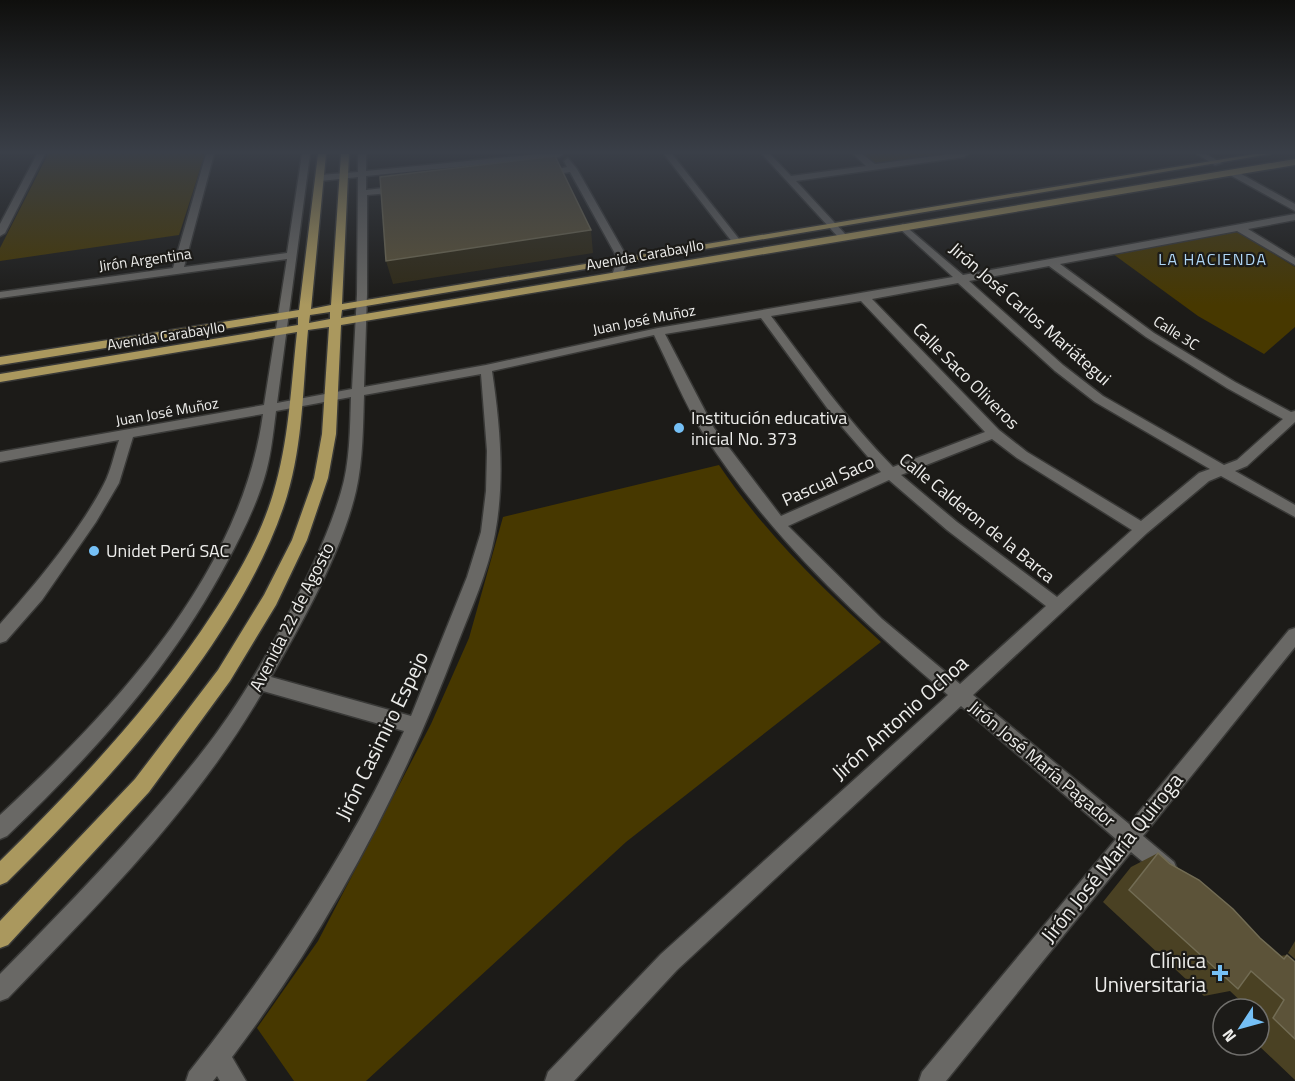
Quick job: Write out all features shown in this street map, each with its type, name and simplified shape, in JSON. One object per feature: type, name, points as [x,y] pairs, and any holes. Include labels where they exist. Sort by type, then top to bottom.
[{"type":"main road","points":[[0,875],[54,823],[121,749],[171,687],[223,613],[249,570],[269,529],[288,467],[317,204]]},
{"type":"main road","name":"Avenida 22 de Agosto","points":[[0,937],[133,797],[200,711],[249,639],[282,579],[308,524],[326,461],[341,204]]},
{"type":"main road","name":"Avenida Carabayllo","points":[[0,361],[361,304],[960,204]]},
{"type":"main road","name":"Avenida Carabayllo","points":[[0,378],[359,320],[1041,204]]},
{"type":"street","points":[[0,233],[15,204]]},
{"type":"street","points":[[178,270],[196,204]]},
{"type":"street","points":[[0,829],[112,716],[162,655],[202,597],[254,489],[264,449],[299,204]]},
{"type":"street","name":"Avenida 22 de Agosto","points":[[0,990],[104,883],[207,761],[259,682],[312,584],[336,529],[349,490],[352,470],[356,433],[361,304],[362,204]]},
{"type":"street","points":[[593,204],[623,259],[617,275]]},
{"type":"street","points":[[708,204],[736,241]]},
{"type":"street","points":[[813,204],[843,237]]},
{"type":"street","name":"Juan José Muñoz","points":[[0,457],[486,369],[658,331],[864,297],[1295,217]]},
{"type":"street","name":"Jirón José Carlos Mariátegui","points":[[903,227],[1059,368],[1099,399],[1295,512]]},
{"type":"street","points":[[1238,227],[1295,262]]},
{"type":"street","name":"Jirón Argentina","points":[[0,295],[293,255]]},
{"type":"street","name":"Calle 3C","points":[[1051,262],[1150,335],[1231,385],[1294,417]]},
{"type":"street","name":"Calle Saco Oliveros","points":[[864,297],[994,433],[1022,454],[1142,529]]},
{"type":"street","name":"Calle Calderon de la Barca","points":[[764,314],[850,428],[891,473],[1059,607]]},
{"type":"street","name":"Jirón José María Pagador","points":[[658,331],[708,430],[778,524],[876,624],[1182,881]]},
{"type":"street","name":"Jirón Casimiro Espejo","points":[[198,1081],[218,1057],[300,940],[355,845],[415,726],[442,665],[488,533],[493,433],[486,369]]},
{"type":"street","name":"Jirón Antonio Ochoa","points":[[557,1081],[669,962],[1142,529],[1204,477],[1242,463],[1294,417]]},
{"type":"street","name":"Pascual Saco","points":[[778,524],[891,473],[994,433]]},
{"type":"street","points":[[0,636],[36,595],[91,518],[112,483],[127,434]]},
{"type":"street","name":"Jirón José María Quiroga","points":[[931,1081],[1295,635]]},
{"type":"street","points":[[259,682],[415,726]]},
{"type":"street","points":[[218,1057],[234,1081]]},
{"type":"shaded area","points":[[22,204],[189,204],[179,235],[0,261],[0,248]]},
{"type":"shaded area","points":[[1237,231],[1295,267],[1295,327],[1264,354],[1198,316],[1113,254]]},
{"type":"shaded area","points":[[719,465],[736,490],[794,558],[881,642],[626,842],[366,1081],[294,1081],[257,1028],[318,941],[431,724],[469,638],[503,517]]},
{"type":"building","points":[[382,204],[579,204],[591,230],[386,261]]},
{"type":"building","points":[[1158,853],[1170,864],[1199,880],[1233,909],[1260,938],[1284,959],[1287,955],[1295,962],[1295,1039],[1273,1018],[1284,1000],[1251,971],[1238,989],[1129,890]]},
{"type":"place","name":"Institución educativa inicial No. 373","points":[[679,428]]},
{"type":"place","name":"Unidet Perú SAC","points":[[94,551]]},
{"type":"place","name":"Clínica Universitaria","points":[[1220,973]]},
{"type":"district","name":"LA HACIENDA","points":[[1213,259]]}]
